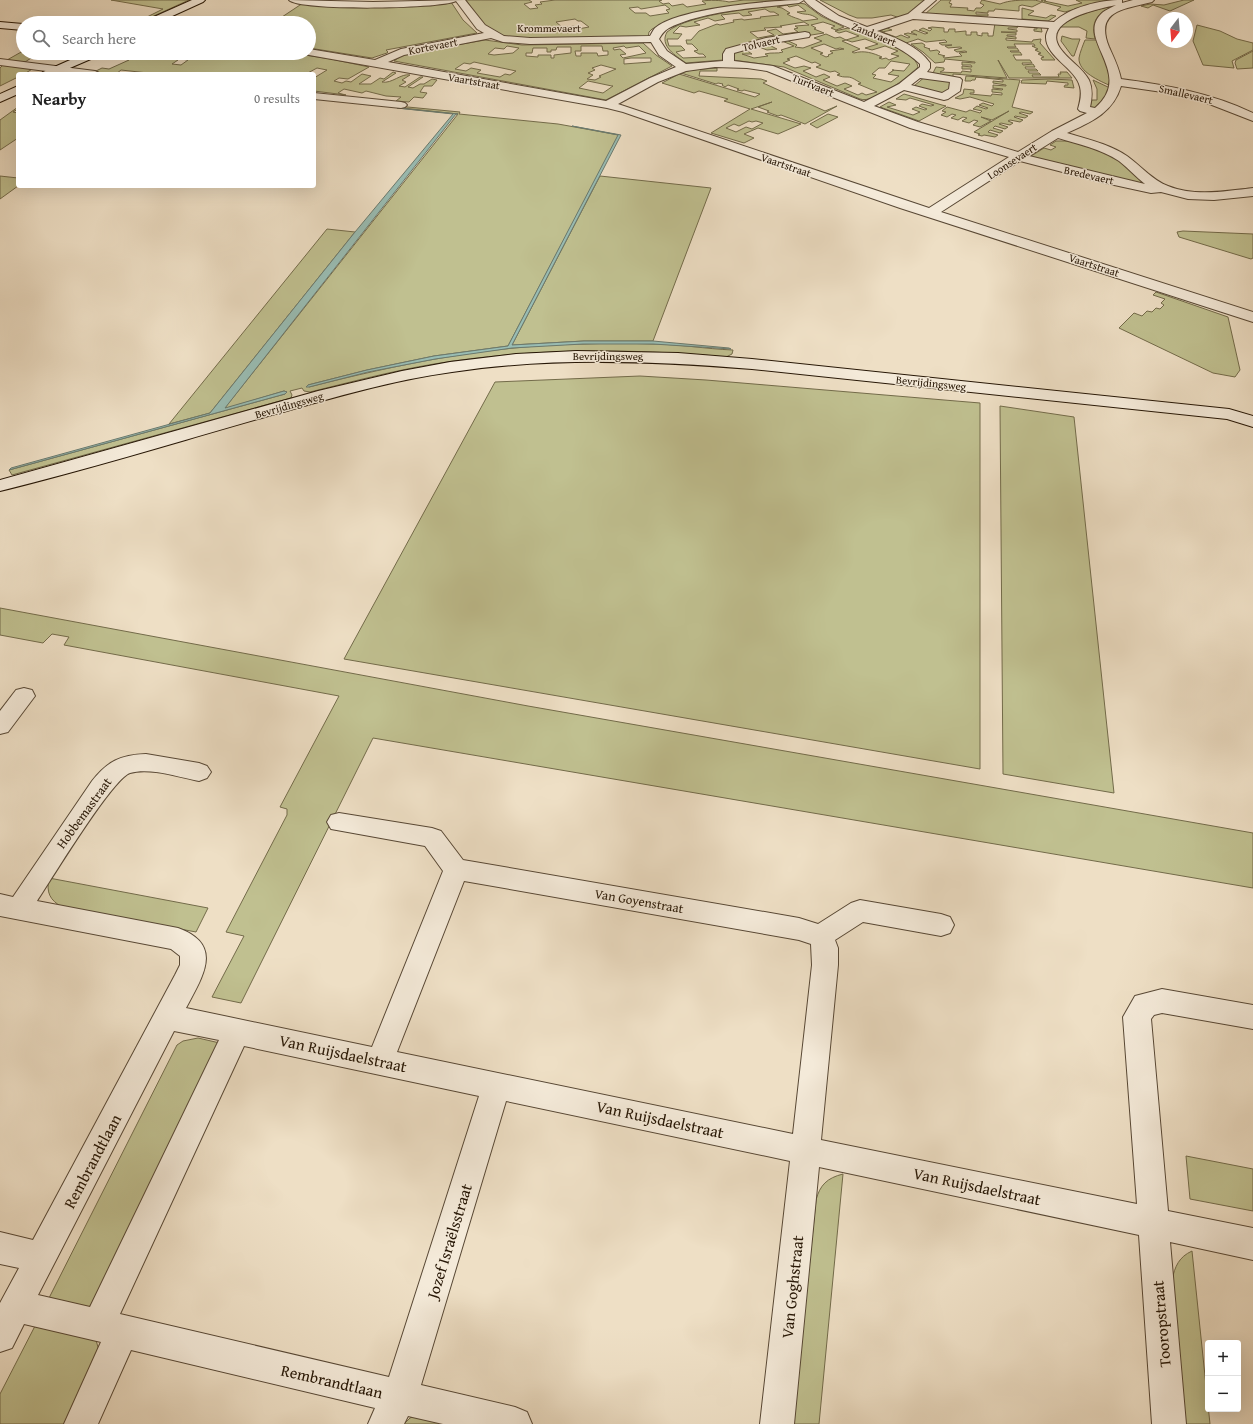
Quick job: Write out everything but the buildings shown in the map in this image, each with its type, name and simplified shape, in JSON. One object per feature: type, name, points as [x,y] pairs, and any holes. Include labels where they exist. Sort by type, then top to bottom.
[{"type":"street","points":[[168,16],[200,0]]},
{"type":"street","points":[[294,0],[339,5],[371,6],[415,4],[452,0]]},
{"type":"street","name":"Krommevaert","points":[[460,0],[475,22],[492,35],[503,39],[522,41],[654,39]]},
{"type":"street","points":[[684,68],[663,53],[654,39],[658,31],[665,26],[690,17],[718,11],[799,0]]},
{"type":"street","name":"Zandvaert","points":[[810,0],[823,11],[838,20],[892,41],[920,56],[925,63],[925,68],[919,74]]},
{"type":"street","points":[[912,16],[931,0]]},
{"type":"street","points":[[1116,82],[1114,69],[1099,36],[1099,24],[1104,15],[1112,10],[1133,3],[1149,0]]},
{"type":"street","points":[[1095,112],[1084,109],[1087,100],[1087,91],[1082,77],[1053,44],[1052,35],[1056,25],[1066,18],[1088,9],[1119,2],[1133,3]]},
{"type":"street","points":[[865,31],[912,16],[1056,25]]},
{"type":"street","points":[[0,25],[16,26]]},
{"type":"street","name":"Kortevaert","points":[[376,63],[401,52],[492,35]]},
{"type":"street","name":"Tolvaert","points":[[729,64],[728,54],[730,51],[766,41],[805,35]]},
{"type":"street","name":"Vaartstraat","points":[[316,53],[608,105],[931,213],[1253,317]]},
{"type":"street","points":[[67,64],[72,60]]},
{"type":"street","points":[[0,62],[51,72],[78,60]]},
{"type":"street","name":"Turfvaert","points":[[608,105],[654,80],[684,68],[702,65],[729,64],[769,68],[864,106],[947,136],[1019,157]]},
{"type":"street","points":[[864,106],[903,86],[919,74],[956,77],[954,91],[944,97],[903,86]]},
{"type":"street","name":"Loonsevaert","points":[[931,213],[1056,134],[1106,105],[1112,97],[1116,82]]},
{"type":"street","name":"Smallevaert","points":[[1116,82],[1155,87],[1197,95],[1236,108],[1253,116]]},
{"type":"street","points":[[0,99],[16,90]]},
{"type":"street","points":[[316,96],[401,105]]},
{"type":"street","name":"Bredevaert","points":[[1056,134],[1108,150],[1120,156],[1151,182],[1162,189]]},
{"type":"street","points":[[735,160],[762,157]]},
{"type":"street","name":"Bredevaert","points":[[1019,157],[1105,179],[1193,196],[1253,192]]},
{"type":"street","name":"Bevrijdingsweg","points":[[0,486],[324,394],[402,376],[450,367],[547,357],[627,356],[678,358],[1229,414],[1253,422]]},
{"type":"street","name":"Bevrijdingsweg","points":[[1229,414],[1243,411],[1253,412]]},
{"type":"street","points":[[0,726],[24,696]]},
{"type":"street","name":"Hobbemastraat","points":[[167,1016],[193,965],[193,951],[178,939],[9,907],[100,787],[116,770],[130,763],[145,763],[199,772]]},
{"type":"street","points":[[338,822],[432,838],[456,869],[380,1061]]},
{"type":"street","name":"Van Goyenstraat","points":[[456,869],[799,929],[821,936]]},
{"type":"street","points":[[807,1150],[825,965],[825,948],[821,936],[860,911],[941,925]]},
{"type":"street","points":[[1152,1223],[1137,1017],[1146,1005],[1162,1001],[1253,1017]]},
{"type":"street","name":"Van Ruijsdaelstraat","points":[[167,1016],[1253,1244]]},
{"type":"street","name":"Rembrandtlaan","points":[[0,1336],[167,1016]]},
{"type":"street","points":[[81,1424],[111,1328],[237,1031]]},
{"type":"street","name":"Jozef Israëlsstraat","points":[[393,1410],[497,1085]]},
{"type":"street","name":"Van Goghstraat","points":[[777,1424],[807,1150]]},
{"type":"street","name":"Tooropstraat","points":[[1152,1223],[1169,1424]]},
{"type":"street","points":[[0,1248],[41,1258]]},
{"type":"street","name":"Rembrandtlaan","points":[[16,1306],[111,1328],[393,1410]]},
{"type":"street","points":[[393,1410],[515,1424]]},
{"type":"green space","points":[[111,0],[189,0],[154,16],[149,16],[163,9]]},
{"type":"green space","points":[[466,0],[529,0],[532,2],[524,4],[530,9],[538,8],[535,5],[542,4],[540,2],[555,0],[662,0],[659,1],[663,4],[669,3],[672,6],[683,4],[687,7],[706,4],[702,1],[729,2],[744,0],[785,0],[678,17],[652,29],[649,32],[648,37],[543,40],[505,37],[494,33],[475,14]],"holes":[[[665,5],[670,9],[666,10],[669,13],[650,16],[646,13],[635,13],[629,8],[638,7],[641,9]],[[575,19],[581,21],[589,27],[578,29],[574,26],[563,28],[556,22]]]},
{"type":"green space","points":[[820,0],[927,0],[908,15],[900,18],[891,15],[872,18],[857,18]]},
{"type":"green space","points":[[941,0],[951,0],[949,3],[952,4],[950,7],[968,8],[967,10],[974,11],[976,8],[981,8],[984,5],[980,3],[982,0],[1000,4],[1016,0],[1046,0],[1044,1],[1068,6],[1082,3],[1076,0],[1107,0],[1065,12],[1057,10],[1061,7],[1042,2],[1032,7],[1022,5],[1019,6],[1019,11],[995,9],[994,11],[988,11],[988,13],[976,12],[976,14],[988,14],[988,16],[925,14]]},
{"type":"green space","points":[[1184,0],[1194,0],[1170,11],[1153,5],[1148,8],[1141,6],[1150,4],[1164,5]]},
{"type":"green space","points":[[451,2],[463,20],[477,33],[386,50],[388,52],[387,53],[372,58],[316,49],[316,16],[284,16],[303,3],[402,7]]},
{"type":"green space","points":[[799,3],[805,4],[821,16],[844,27],[836,30],[831,28],[835,26],[823,22],[811,25],[816,28],[814,29],[824,33],[735,47],[724,51],[723,60],[686,63],[670,50],[665,42],[667,32],[678,25],[693,20],[730,12]],"holes":[[[787,5],[789,7],[798,5],[806,11],[797,12],[810,15],[818,19],[803,21],[787,14],[790,13],[782,8],[777,7]],[[765,9],[779,15],[733,20],[734,22],[720,25],[717,24],[699,31],[691,40],[686,40],[687,44],[692,44],[698,50],[694,51],[699,54],[703,54],[706,57],[683,58],[676,52],[685,50],[681,46],[669,46],[667,39],[678,39],[682,34],[673,33],[680,26],[686,27],[700,25],[694,22],[708,18],[715,21],[725,19],[721,15],[739,13],[743,16],[752,15],[748,12]],[[804,22],[809,25],[795,26],[798,28],[794,29],[798,32],[783,34],[776,29],[767,31],[774,35],[758,38],[750,32],[766,30],[764,28],[782,27],[780,26]]]},
{"type":"green space","points":[[1117,5],[1101,13],[1095,21],[1095,39],[1086,38],[1087,31],[1079,27],[1059,27],[1079,16]]},
{"type":"green space","points":[[1022,8],[1034,11],[1028,15],[1046,18],[1051,15],[1056,16],[1048,21],[1022,19]]},
{"type":"green space","points":[[995,23],[1041,27],[1042,32],[1034,31],[1034,29],[1037,28],[1018,26],[1017,28],[1008,28],[1017,30],[1017,32],[1001,32],[1016,33],[1016,35],[1007,36],[1016,37],[1016,39],[1006,38],[1006,40],[1032,42],[1033,40],[1041,39],[1040,43],[1055,60],[1042,60],[1041,58],[1044,57],[1038,54],[1041,53],[1035,50],[1038,49],[1032,46],[1035,46],[1034,44],[1014,44],[1016,47],[1007,47],[1017,48],[1019,51],[1010,51],[1011,52],[1020,52],[1022,55],[1013,55],[1016,60],[1030,60],[1032,63],[1022,63],[1023,65],[1033,64],[1035,67],[1025,67],[1026,69],[1036,69],[1038,71],[1028,71],[1029,73],[1039,73],[1041,75],[1032,75],[1033,77],[1059,77],[1058,74],[1061,74],[1060,72],[1067,72],[1072,78],[1009,78],[998,60],[1007,78],[953,74],[953,78],[929,73],[933,73],[936,67],[944,68],[944,70],[940,72],[971,72],[971,69],[962,69],[962,66],[972,67],[971,65],[962,65],[962,62],[975,62],[945,59],[944,62],[935,63],[911,44],[922,43],[925,45],[924,47],[930,49],[930,51],[937,50],[940,52],[938,54],[945,56],[943,56],[944,58],[962,56],[959,53],[967,52],[957,52],[954,50],[962,48],[948,48],[945,46],[952,45],[942,45],[939,43],[947,42],[945,40],[926,42],[918,39],[906,43],[883,32],[896,37],[901,35],[908,38],[910,37],[904,34],[908,33],[917,35],[911,32],[915,30],[925,34],[928,33],[919,30],[923,28],[930,31],[932,29],[928,28],[932,27],[944,28],[944,32],[948,32],[949,29],[955,29],[955,32],[966,31],[966,35],[971,35],[971,32],[977,32],[977,35],[982,36],[982,33],[988,33],[988,36],[993,36]]},
{"type":"green space","points":[[1197,25],[1220,31],[1237,39],[1253,43],[1253,50],[1232,61],[1234,68],[1203,65],[1193,41]]},
{"type":"green space","points":[[848,28],[888,43],[908,55],[915,61],[918,67],[907,77],[882,94],[874,98],[860,99],[784,67],[733,60],[733,54],[735,52],[784,39],[797,45],[795,47],[803,48],[822,41],[814,38],[826,34],[835,38],[840,37],[846,40],[859,36],[846,31],[839,33],[835,31]],"holes":[[[865,39],[878,44],[865,48],[872,50],[885,46],[898,51],[891,54],[899,56],[889,60],[886,58],[879,58],[882,57],[868,52],[854,53],[852,52],[860,49],[842,41],[846,40],[852,42]],[[782,41],[794,46],[781,50],[783,52],[765,54],[768,56],[754,58],[742,54],[752,54],[746,50],[759,47],[767,50],[777,49],[769,45]],[[824,44],[836,49],[844,49],[830,51],[833,53],[826,57],[820,54],[823,53],[811,48]],[[796,56],[812,63],[815,62],[821,65],[816,67],[830,72],[835,71],[840,74],[837,75],[851,78],[861,83],[858,84],[877,92],[866,95],[862,93],[858,95],[844,89],[852,86],[845,83],[837,86],[823,80],[830,77],[824,74],[816,77],[803,71],[811,68],[804,66],[795,68],[783,63],[790,60],[787,59]],[[891,61],[910,64],[904,71],[894,70],[888,74],[899,76],[891,82],[873,78],[876,75],[872,74],[879,68],[885,68]]]},
{"type":"green space","points":[[887,28],[892,30],[880,31]]},
{"type":"green space","points":[[1062,36],[1072,39],[1080,39],[1074,56],[1072,56],[1061,41]]},
{"type":"green space","points":[[485,40],[522,45],[643,43],[656,55],[672,66],[606,100],[394,61],[401,56],[410,53]],"holes":[[[507,46],[519,48],[513,53],[494,55],[488,54],[495,48],[504,49]],[[581,46],[602,46],[603,51],[608,51],[608,55],[598,56],[597,53],[581,53],[581,56],[576,56],[575,51],[581,51]],[[624,46],[626,48],[639,46],[646,53],[623,58],[620,55],[626,54],[620,49],[614,50],[613,48]],[[557,47],[571,47],[571,53],[554,55],[554,58],[551,58],[551,55],[538,55],[538,57],[526,56],[526,53],[532,53],[533,48],[547,48],[547,52],[551,52],[551,50],[556,50]],[[651,58],[651,62],[624,64],[624,59]],[[474,62],[516,71],[510,75],[505,74],[500,77],[477,73],[481,70],[471,68],[466,71],[455,69],[464,63],[470,64]],[[601,65],[616,69],[599,76],[601,77],[595,80],[587,79],[593,75],[588,73],[595,70],[592,68]],[[588,81],[613,86],[603,93],[579,88]]]},
{"type":"green space","points":[[1085,40],[1096,40],[1109,69],[1111,86],[1090,75],[1082,68],[1079,58]]},
{"type":"green space","points":[[1253,51],[1253,68],[1237,69],[1235,63],[1236,60]]},
{"type":"green space","points":[[16,55],[16,60],[28,60],[25,62],[7,60]]},
{"type":"green space","points":[[316,57],[369,67],[348,79],[339,78],[334,81],[342,83],[346,81],[351,82],[362,74],[371,76],[359,84],[371,84],[380,78],[384,79],[393,72],[396,73],[382,82],[410,75],[402,80],[406,82],[399,86],[405,87],[420,77],[423,77],[408,87],[413,88],[432,79],[437,80],[432,86],[424,86],[420,92],[427,93],[423,98],[414,97],[409,102],[396,101],[401,97],[386,96],[366,91],[362,93],[344,89],[338,93],[346,95],[316,91],[316,77],[327,70],[317,68],[310,72],[139,72],[121,70],[118,72],[94,72],[102,68],[109,69],[129,60],[178,60],[172,64],[181,65],[188,60],[316,60]]},
{"type":"green space","points":[[3,65],[34,68],[27,72],[16,72],[16,78],[0,86],[0,68]]},
{"type":"green space","points":[[717,68],[717,71],[700,71],[699,76],[761,79],[767,81],[763,83],[825,111],[837,106],[805,124],[781,115],[778,116],[758,107],[772,102],[751,109],[801,124],[778,134],[758,128],[744,134],[754,138],[744,143],[711,133],[750,109],[724,101],[728,99],[699,91],[694,93],[662,83],[679,74],[755,97],[760,94],[737,90],[739,89],[728,85],[725,87],[722,85],[723,84],[716,84],[681,73],[691,70]],"holes":[[[749,121],[756,121],[763,123],[752,129],[746,127],[736,132],[726,128],[734,124],[739,126]]]},
{"type":"green space","points":[[926,76],[952,82],[951,91],[947,93],[937,93],[914,86]]},
{"type":"green space","points":[[966,76],[1020,80],[1012,107],[1033,112],[1030,114],[1019,113],[1028,116],[1025,118],[1014,117],[1023,120],[1020,122],[1010,120],[1008,121],[1013,123],[1010,125],[999,124],[1008,127],[1005,129],[995,126],[993,128],[1003,131],[1000,133],[990,130],[988,132],[998,135],[995,137],[982,136],[974,132],[1009,111],[992,120],[981,117],[991,121],[980,127],[973,125],[978,121],[974,120],[969,123],[962,121],[967,118],[963,117],[958,120],[951,118],[956,115],[952,114],[947,117],[941,115],[946,112],[942,111],[947,107],[966,112],[970,110],[980,113],[982,111],[973,109],[977,106],[986,109],[988,108],[979,105],[983,103],[992,106],[994,104],[970,97],[960,99],[955,98],[963,94],[964,89],[974,90],[974,93],[970,94],[991,96],[992,94],[1002,95],[1002,93],[992,92],[992,89],[1003,89],[993,88],[993,85],[1006,86],[993,83],[993,81],[1003,82],[1003,80],[976,77],[975,80],[965,81]]},
{"type":"green space","points":[[1022,80],[1072,80],[1074,88],[1064,87],[1065,85],[1068,85],[1068,83],[1047,81],[1046,84],[1021,83]]},
{"type":"green space","points":[[1093,80],[1110,88],[1109,93],[1095,108],[1090,108],[1092,100],[1097,100],[1097,89]]},
{"type":"green space","points":[[904,94],[946,106],[919,121],[880,107],[889,102],[896,105],[887,107],[913,115],[920,112],[912,109],[916,107],[925,110],[927,109],[919,106],[922,104],[931,106],[934,105],[910,98],[906,100],[896,99]]},
{"type":"green space","points":[[397,106],[558,124],[619,135],[508,346],[434,356],[367,370],[308,385],[309,387],[446,357],[550,345],[618,343],[672,345],[733,350],[732,354],[726,357],[653,352],[543,352],[434,364],[387,373],[310,392],[304,391],[302,388],[290,391],[292,395],[291,398],[12,475],[9,470],[285,394],[287,392],[284,391],[224,409],[458,114],[393,107]]},
{"type":"green space","points":[[16,108],[13,112],[16,113],[16,139],[0,150],[0,120]]},
{"type":"green space","points":[[828,114],[838,117],[817,128],[810,124]]},
{"type":"green space","points":[[1056,141],[1070,141],[1112,155],[1150,186],[1028,158],[1044,148],[1051,150],[1056,147],[1050,145]]},
{"type":"green space","points":[[0,176],[16,178],[16,187],[0,199]]},
{"type":"green space","points":[[600,176],[711,188],[653,341],[584,341],[512,345]]},
{"type":"green space","points":[[327,229],[355,232],[210,413],[169,424]]},
{"type":"green space","points":[[1177,232],[1253,234],[1253,258],[1251,259],[1179,237]]},
{"type":"green space","points":[[1156,292],[1228,317],[1240,370],[1235,377],[1213,373],[1119,328],[1134,313],[1142,316],[1147,311],[1152,312],[1156,308],[1160,309],[1164,305],[1161,303],[1165,299],[1153,295]]},
{"type":"green space","points":[[640,376],[706,380],[980,403],[980,769],[344,659],[495,382]]},
{"type":"green space","points":[[1000,406],[1074,417],[1114,793],[1003,774]]},
{"type":"green space","points":[[0,608],[528,706],[1253,833],[1253,888],[373,738],[241,1003],[212,997],[244,936],[226,932],[287,815],[287,809],[280,807],[339,696],[64,645],[69,637],[52,634],[43,643],[0,635]]},
{"type":"green space","points":[[49,878],[208,908],[196,932],[62,907],[54,902],[50,896],[48,888]]},
{"type":"green space","points":[[198,1038],[224,1044],[95,1314],[49,1298],[177,1045],[183,1041]]},
{"type":"green space","points":[[1186,1156],[1253,1169],[1253,1211],[1190,1199]]},
{"type":"green space","points":[[843,1174],[819,1424],[793,1424],[816,1200],[822,1186],[828,1180]]},
{"type":"green space","points":[[1192,1251],[1205,1376],[1205,1412],[1209,1412],[1210,1424],[1185,1424],[1172,1280],[1178,1262]]},
{"type":"green space","points":[[35,1326],[95,1337],[98,1347],[98,1358],[68,1424],[0,1424],[0,1394]]},
{"type":"green space","points":[[417,1415],[436,1419],[442,1424],[404,1424],[410,1418]]},
{"type":"water","points":[[397,108],[458,114],[456,114],[225,408],[284,391],[287,392],[285,394],[9,470],[11,468],[210,413],[355,232],[453,114]]},
{"type":"water","points":[[572,126],[621,135],[512,345],[584,341],[653,341],[731,349],[653,344],[583,344],[512,348],[435,359],[368,372],[306,387],[308,385],[367,370],[434,356],[508,346],[618,135]]}]
